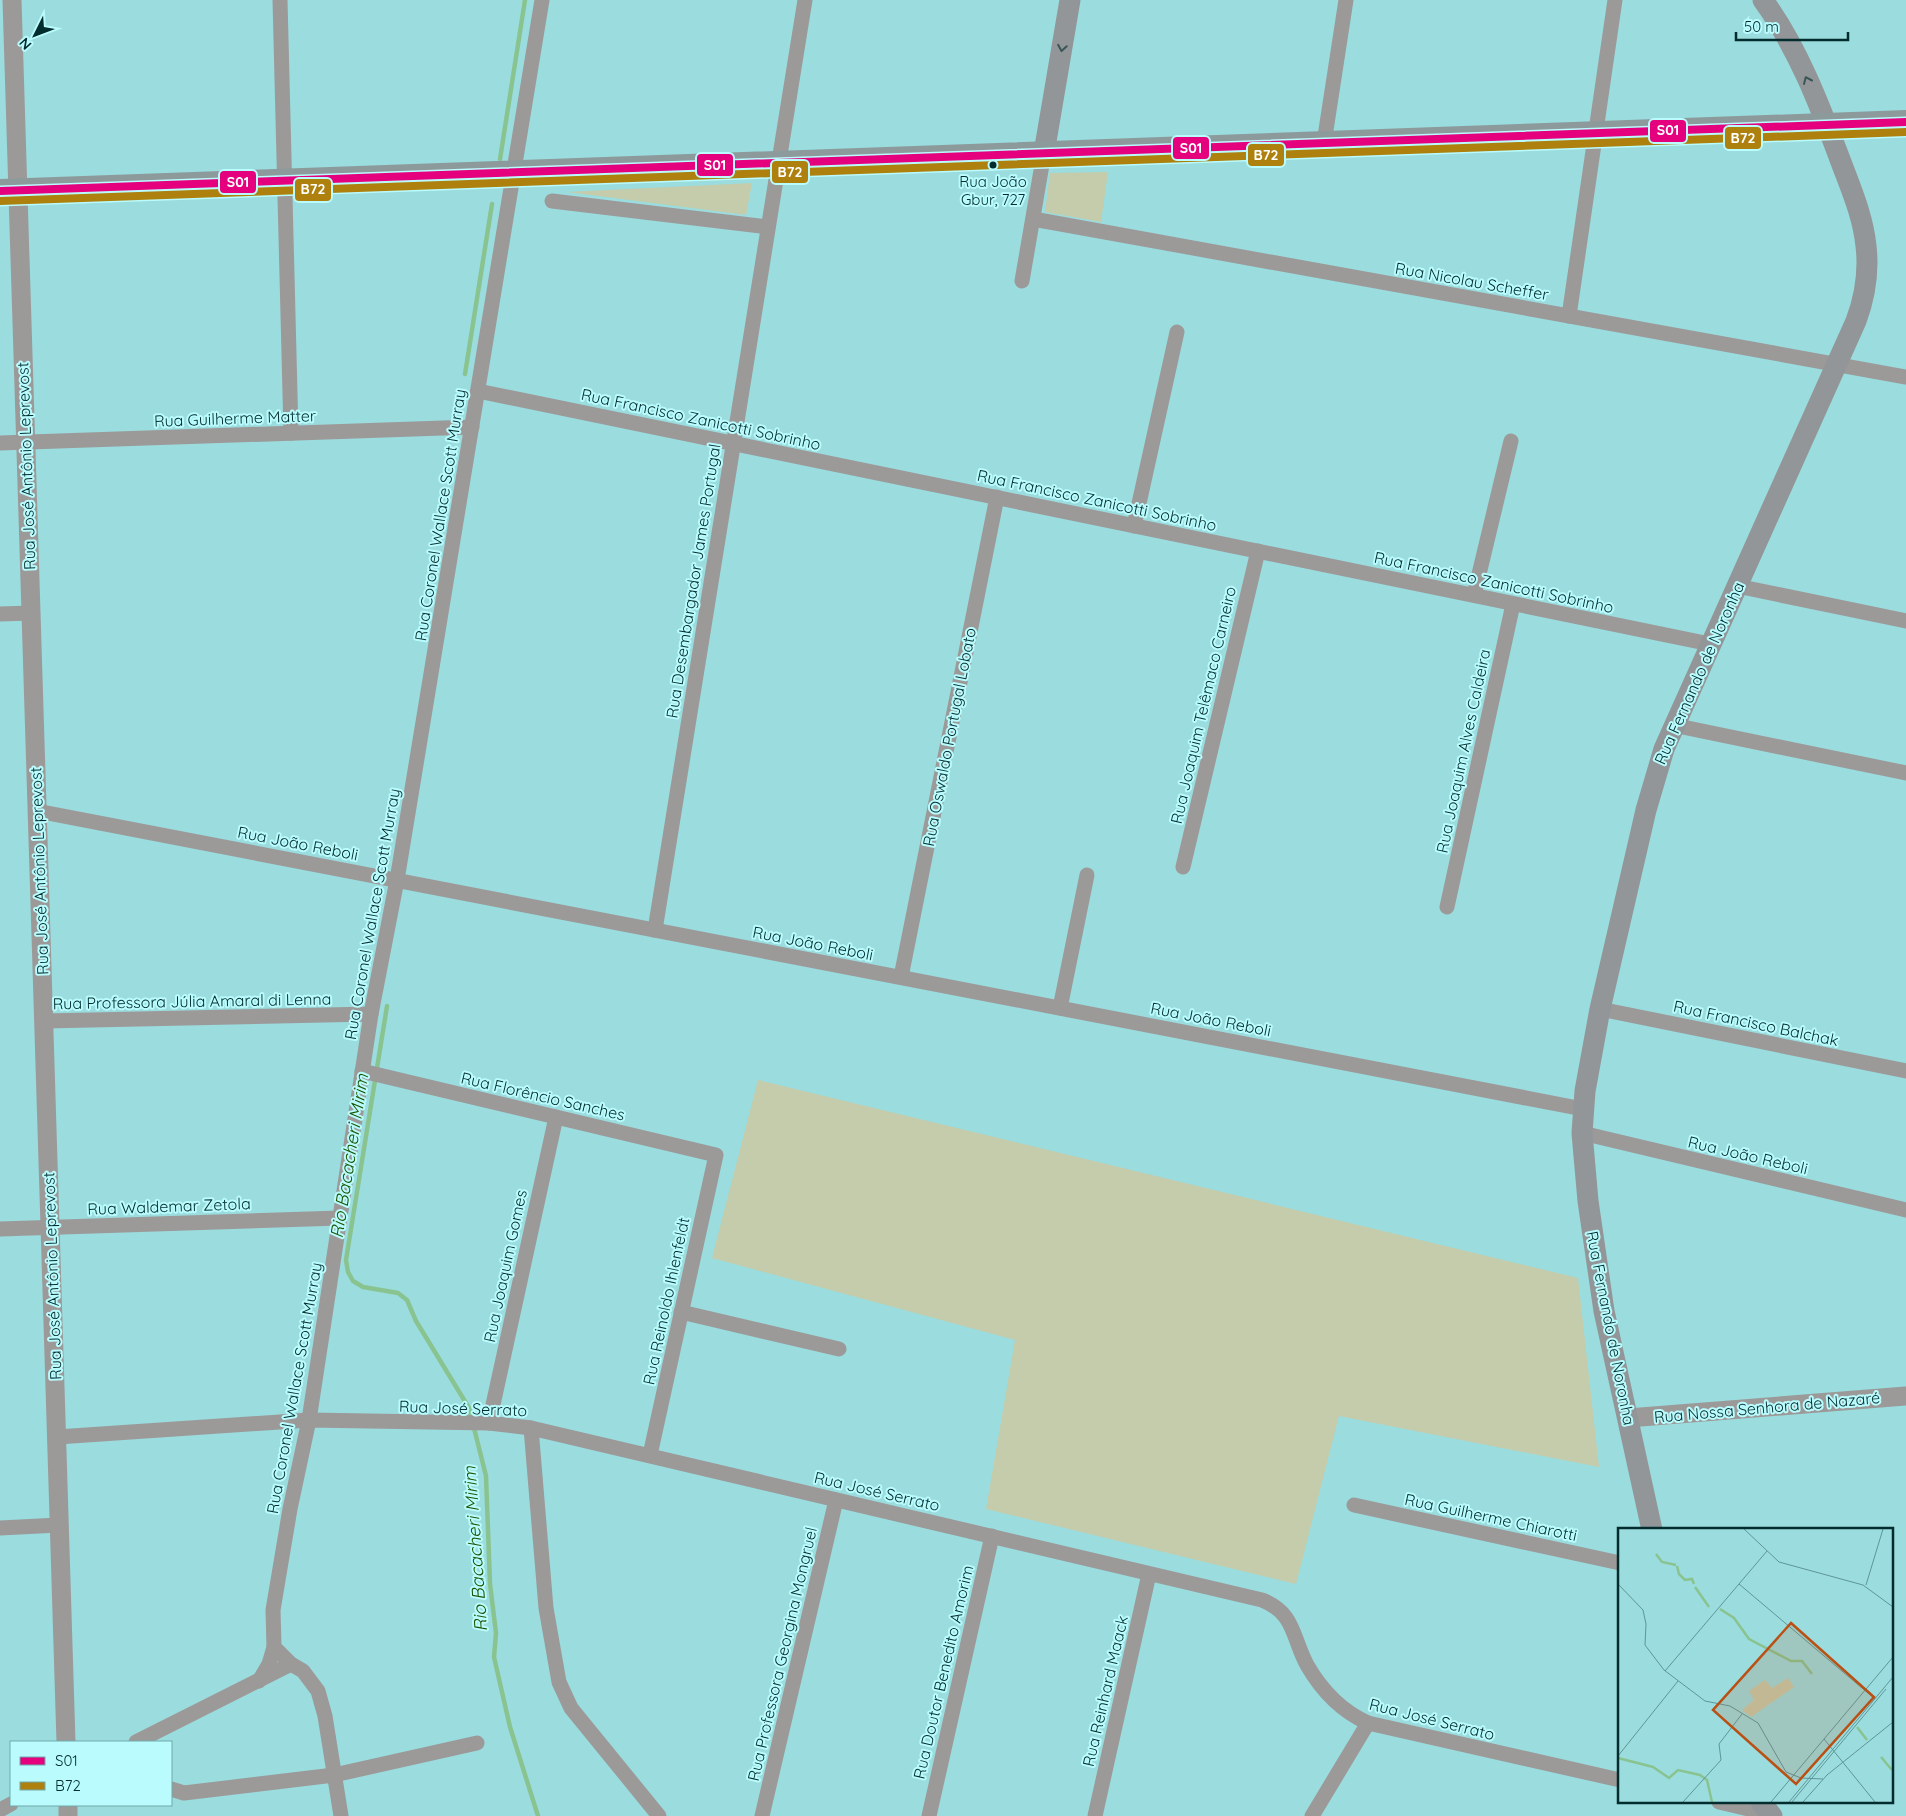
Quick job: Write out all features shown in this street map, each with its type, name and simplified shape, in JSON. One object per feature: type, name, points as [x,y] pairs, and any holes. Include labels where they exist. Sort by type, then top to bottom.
[{"type":"main road","points":[[1044,153],[1070,0]]},
{"type":"main road","name":"Rua Fernando de Noronha","points":[[1652,1528],[1599,1280],[1588,1201],[1582,1133],[1583,1108],[1600,1009],[1646,810],[1654,779],[1673,725],[1837,364],[1861,307],[1865,292],[1867,263],[1864,230],[1860,216],[1827,125],[1790,42],[1763,0]]},
{"type":"main road","points":[[9,191],[1906,122]]},
{"type":"street","name":"Rua José Antônio Leprevost","points":[[12,0],[9,191],[26,442],[66,1741]]},
{"type":"street","points":[[280,0],[291,433]]},
{"type":"street","name":"Rua Coronel Wallace Scott Murray","points":[[274,1647],[273,1610],[290,1509],[309,1420],[371,1014],[397,880],[542,0]]},
{"type":"street","name":"Rua Desembargador James Portugal","points":[[655,930],[805,0]]},
{"type":"street","points":[[1324,143],[1346,0]]},
{"type":"street","points":[[1569,316],[1615,0]]},
{"type":"street","points":[[1022,281],[1044,153]]},
{"type":"street","points":[[552,201],[768,227]]},
{"type":"street","name":"Rua Nicolau Scheffer","points":[[1033,219],[1906,376]]},
{"type":"street","points":[[1134,526],[1178,332]]},
{"type":"street","name":"Rua Francisco Zanicotti Sobrinho","points":[[478,391],[1710,644]]},
{"type":"street","name":"Rua Guilherme Matter","points":[[0,443],[472,427]]},
{"type":"street","points":[[1474,596],[1511,441]]},
{"type":"street","name":"Rua Oswaldo Portugal Lobato","points":[[901,977],[997,498]]},
{"type":"street","name":"Rua Joaquim Telêmaco Carneiro","points":[[1183,868],[1258,551]]},
{"type":"street","points":[[1737,586],[1906,621]]},
{"type":"street","name":"Rua Joaquim Alves Caldeira","points":[[1447,907],[1514,604]]},
{"type":"street","points":[[0,614],[31,613]]},
{"type":"street","points":[[1673,725],[1906,773]]},
{"type":"street","name":"Rua João Reboli","points":[[37,811],[1583,1108]]},
{"type":"street","points":[[1060,1008],[1087,874]]},
{"type":"street","name":"Rua Francisco Balchak","points":[[1600,1009],[1906,1071]]},
{"type":"street","name":"Rua Professora Júlia Amaral di Lenna","points":[[44,1021],[371,1014]]},
{"type":"street","name":"Rua Florêncio Sanches","points":[[362,1071],[716,1154]]},
{"type":"street","name":"Rua Joaquim Gomes","points":[[478,1423],[556,1117]]},
{"type":"street","name":"Rua João Reboli","points":[[1582,1133],[1906,1210]]},
{"type":"street","name":"Rua Reinoldo Ihlenfeldt","points":[[650,1455],[716,1154]]},
{"type":"street","name":"Rua Waldemar Zetola","points":[[0,1229],[340,1218]]},
{"type":"street","points":[[682,1312],[839,1349]]},
{"type":"street","name":"Rua Nossa Senhora de Nazaré","points":[[1628,1418],[1906,1396]]},
{"type":"street","name":"Rua José Serrato","points":[[56,1437],[309,1420],[478,1423],[531,1428],[1262,1600],[1285,1614],[1307,1664],[1317,1681],[1341,1707],[1354,1717],[1368,1723],[1618,1780]]},
{"type":"street","points":[[531,1428],[546,1608],[559,1682],[571,1708],[659,1816]]},
{"type":"street","name":"Rua Professora Georgina Mongruel","points":[[762,1816],[836,1500]]},
{"type":"street","name":"Rua Guilherme Chiarotti","points":[[1354,1505],[1618,1562]]},
{"type":"street","points":[[0,1528],[59,1525]]},
{"type":"street","name":"Rua Doutor Benedito Amorim","points":[[929,1816],[992,1536]]},
{"type":"street","name":"Rua Reinhard Maack","points":[[1095,1816],[1149,1574]]},
{"type":"street","points":[[258,1681],[269,1664],[274,1647],[291,1664],[303,1671],[318,1691],[325,1716],[341,1816]]},
{"type":"street","points":[[145,1740],[291,1664]]},
{"type":"street","points":[[1312,1816],[1368,1723]]},
{"type":"street","points":[[172,1789],[184,1793],[334,1774],[477,1743]]},
{"type":"street","points":[[1730,1804],[1768,1811]]},
{"type":"green space","points":[[1108,172],[1101,222],[1045,212],[1050,173]]},
{"type":"green space","points":[[752,183],[746,215],[567,192]]},
{"type":"green space","points":[[758,1080],[1578,1278],[1599,1467],[1339,1416],[1296,1584],[986,1509],[1015,1340],[712,1258]]},
{"type":"waterway","name":"Rio Bacacheri Mirim","points":[[500,159],[525,0]]},
{"type":"waterway","name":"Rio Bacacheri Mirim","points":[[465,374],[492,204]]},
{"type":"waterway","name":"Rio Bacacheri Mirim","points":[[387,1006],[346,1260],[348,1272],[353,1281],[363,1287],[398,1293],[407,1300],[416,1321],[469,1408],[486,1476],[490,1584],[496,1633],[494,1657],[510,1727],[538,1816]]},
{"type":"transit line","name":"S01","points":[[0,191],[1906,122]]},
{"type":"transit line","name":"B72","points":[[0,201],[1906,132]]},
{"type":"place","name":"Rua João Gbur, 727","points":[[993,165]]}]
